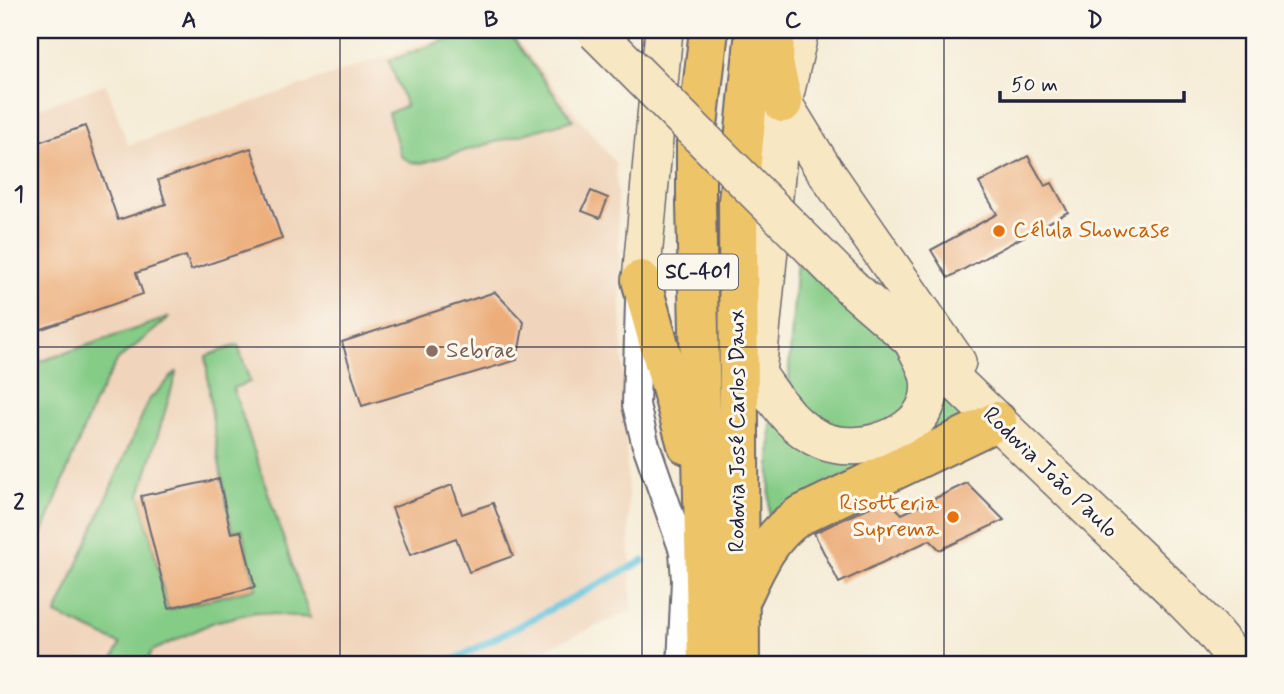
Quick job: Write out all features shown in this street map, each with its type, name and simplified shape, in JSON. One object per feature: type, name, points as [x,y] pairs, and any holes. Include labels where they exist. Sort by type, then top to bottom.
[{"type":"highway","name":"Rodovia José Carlos Daux","points":[[707,664],[696,144],[709,30]]},
{"type":"highway","name":"Rodovia José Carlos Daux","points":[[740,664],[738,201],[755,30]]},
{"type":"highway","points":[[775,30],[774,63],[783,103]]},
{"type":"highway","points":[[641,280],[705,515]]},
{"type":"highway","points":[[739,428],[757,374]]},
{"type":"highway","points":[[739,603],[758,563],[781,528],[799,516],[997,421]]},
{"type":"main road","points":[[641,280],[664,30]]},
{"type":"main road","points":[[800,30],[783,103],[757,374],[790,420],[802,430],[825,442],[845,446],[874,444],[901,433],[923,411],[928,397],[929,381],[925,364],[912,340]]},
{"type":"main road","name":"Rodovia João Paulo","points":[[594,31],[853,289],[912,340],[1202,618],[1240,664]]},
{"type":"main road","points":[[783,103],[827,174],[997,421]]},
{"type":"street","points":[[641,280],[636,405],[645,442],[683,551],[681,664]]},
{"type":"shaded area","points":[[462,30],[509,30],[616,164],[632,610],[511,664],[30,664],[30,111],[106,84],[128,145]]},
{"type":"green space","points":[[472,30],[507,30],[573,120],[422,163],[411,162],[401,156],[388,113],[406,106],[389,61]]},
{"type":"green space","points":[[797,258],[909,358],[917,383],[900,417],[851,431],[818,423],[790,394],[789,368]]},
{"type":"green space","points":[[170,317],[117,361],[94,403],[30,565],[30,365]]},
{"type":"green space","points":[[238,345],[250,382],[233,388],[310,618],[256,612],[214,622],[152,651],[145,664],[111,664],[120,644],[56,614],[149,400],[177,371],[140,495],[168,610],[256,588],[242,530],[232,531],[216,444],[206,356]]},
{"type":"green space","points":[[944,388],[968,417],[769,514],[771,419],[833,455]]},
{"type":"building","points":[[85,126],[118,220],[166,204],[158,180],[251,148],[282,239],[191,270],[186,256],[136,273],[143,294],[30,333],[30,145]]},
{"type":"building","name":"Célula Showcase","points":[[1028,156],[1045,186],[1052,183],[1068,212],[948,278],[931,250],[997,214],[979,183]]},
{"type":"building","points":[[591,191],[608,198],[600,218],[582,211]]},
{"type":"building","name":"Sebrae","points":[[495,292],[524,322],[517,360],[362,406],[342,342]]},
{"type":"building","points":[[219,479],[231,533],[241,531],[255,587],[169,608],[141,496]]},
{"type":"building","points":[[967,483],[1004,520],[940,550],[930,540],[839,583],[814,533],[887,499],[902,514]]},
{"type":"building","points":[[452,485],[462,514],[493,503],[513,556],[469,572],[456,538],[410,555],[392,508]]},
{"type":"waterway","points":[[446,664],[643,561]]},
{"type":"place","name":"Célula Showcase","points":[[999,231]]},
{"type":"place","name":"Sebrae","points":[[432,351]]},
{"type":"place","name":"Risotteria Suprema","points":[[953,517]]}]
